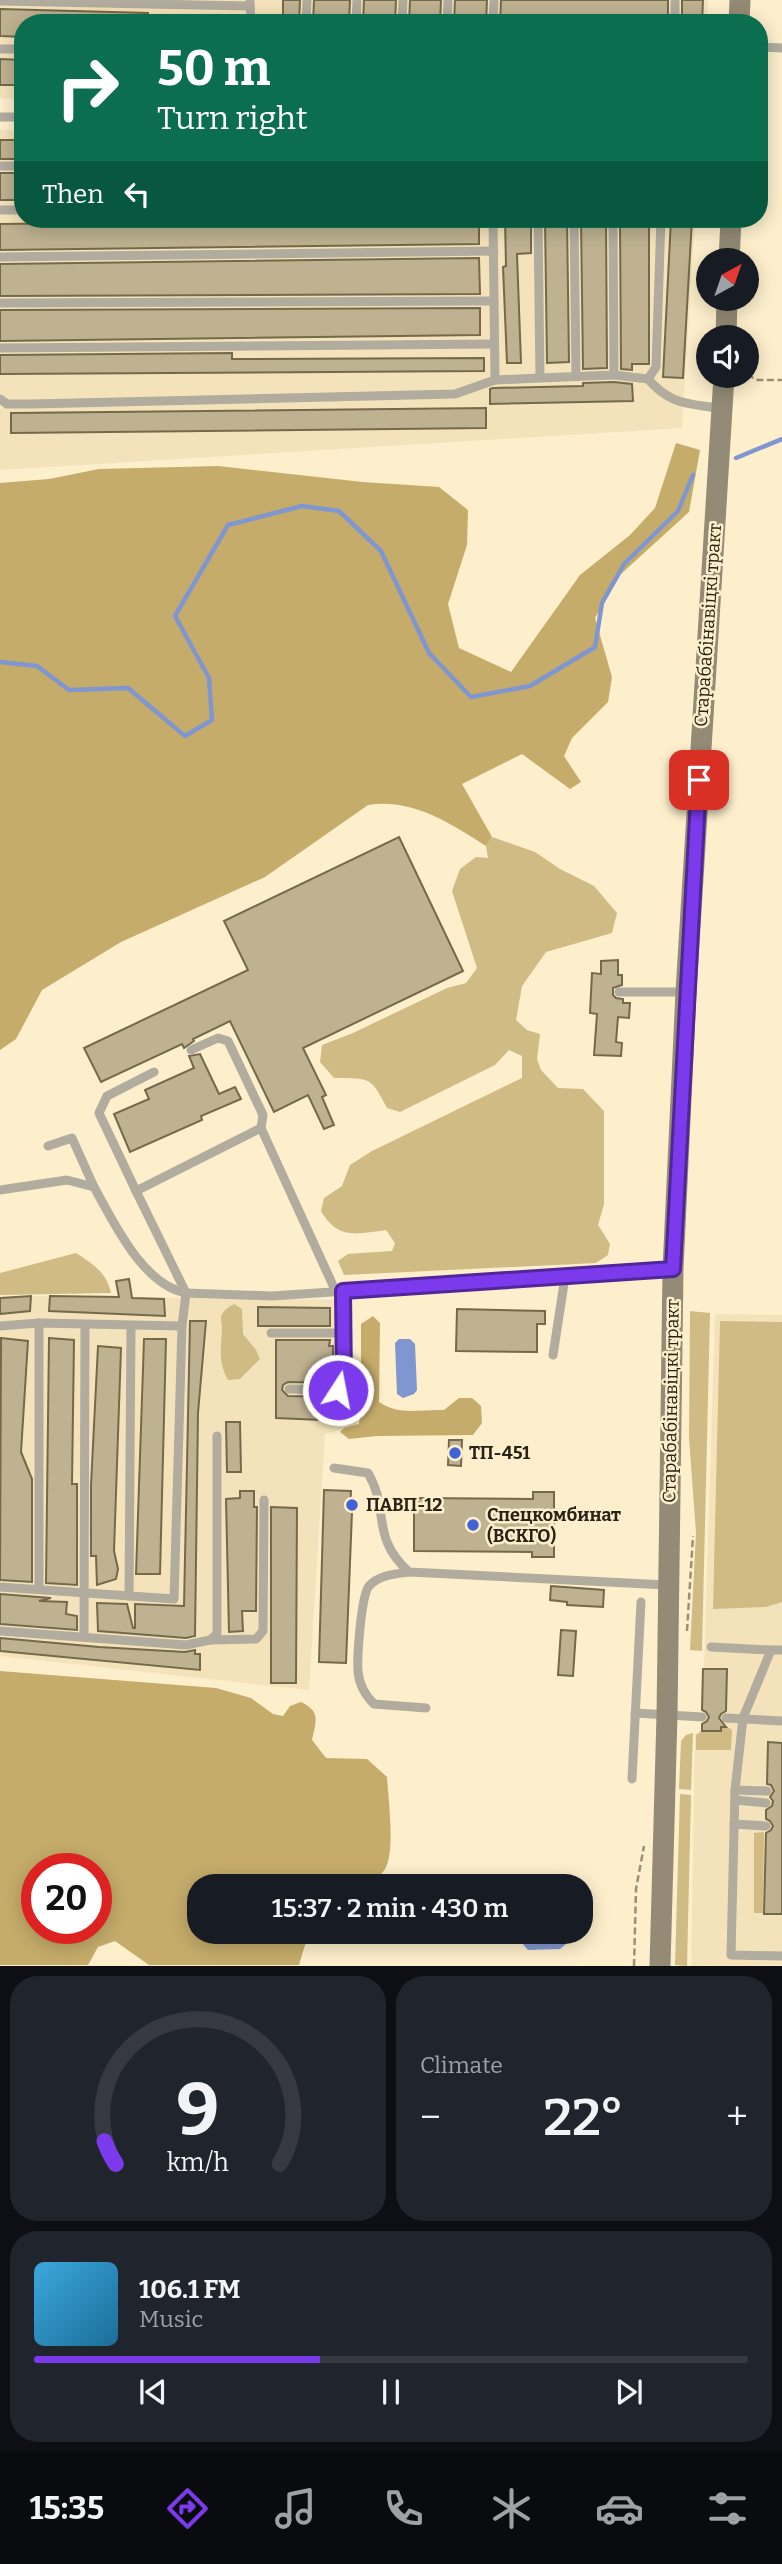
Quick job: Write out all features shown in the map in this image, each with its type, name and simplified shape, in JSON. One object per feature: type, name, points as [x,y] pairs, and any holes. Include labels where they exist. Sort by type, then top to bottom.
[{"type":"street","points":[[730,248],[731,228]]},
{"type":"street","name":"Старабабінавіцкі тракт","points":[[660,1965],[667,1715],[673,1269],[723,388]]},
{"type":"lane","points":[[0,1],[250,3]]},
{"type":"lane","points":[[493,228],[495,380]]},
{"type":"lane","points":[[538,228],[540,378]]},
{"type":"lane","points":[[574,228],[576,375]]},
{"type":"lane","points":[[613,228],[614,375]]},
{"type":"lane","points":[[648,379],[656,367],[661,228]]},
{"type":"lane","points":[[0,257],[494,251]]},
{"type":"lane","points":[[0,303],[494,300]]},
{"type":"lane","points":[[0,348],[494,345]]},
{"type":"lane","points":[[0,398],[7,404],[19,404],[455,394],[495,380],[614,375],[648,379],[660,394],[679,401],[722,409]]},
{"type":"lane","points":[[619,992],[687,992]]},
{"type":"lane","points":[[191,1050],[218,1038],[228,1041],[263,1115],[261,1128],[340,1292],[344,1385],[338,1390],[289,1389]]},
{"type":"lane","points":[[0,1587],[174,1599],[182,1326],[186,1293],[99,1113],[107,1096],[154,1072]]},
{"type":"lane","points":[[136,1191],[261,1128]]},
{"type":"lane","points":[[48,1146],[72,1138],[115,1225],[147,1271],[174,1291],[272,1296],[673,1269]]},
{"type":"lane","points":[[0,1190],[67,1180],[94,1187]]},
{"type":"lane","points":[[553,1355],[565,1277]]},
{"type":"lane","points":[[0,1326],[39,1322],[182,1326]]},
{"type":"lane","points":[[39,1322],[39,1589]]},
{"type":"lane","points":[[84,1637],[85,1325]]},
{"type":"lane","points":[[129,1596],[131,1326]]},
{"type":"lane","points":[[271,1333],[343,1333]]},
{"type":"lane","points":[[211,1640],[218,1634],[216,1436]]},
{"type":"lane","points":[[334,1468],[368,1473],[375,1485],[384,1536],[394,1559],[409,1572]]},
{"type":"lane","points":[[0,1630],[186,1645],[211,1640],[256,1639],[263,1631],[264,1500]]},
{"type":"lane","points":[[426,1708],[374,1704],[364,1693],[358,1672],[363,1597],[369,1585],[383,1576],[409,1572],[667,1585]]},
{"type":"lane","points":[[632,1779],[641,1602]]},
{"type":"lane","points":[[711,1647],[782,1650]]},
{"type":"lane","points":[[731,1965],[735,1790],[743,1718],[771,1650]]},
{"type":"lane","points":[[635,1713],[702,1717]]},
{"type":"lane","points":[[726,1718],[782,1721]]},
{"type":"lane","points":[[735,1790],[766,1791]]},
{"type":"lane","points":[[735,1800],[766,1802]]},
{"type":"lane","points":[[734,1824],[766,1826]]},
{"type":"lane","points":[[731,1955],[782,1956]]},
{"type":"path","points":[[759,380],[782,380]]},
{"type":"path","points":[[687,1637],[693,1536]]},
{"type":"shaded area","points":[[0,0],[708,0],[707,14],[14,14],[14,99],[0,98]]},
{"type":"shaded area","points":[[0,130],[14,130],[14,228],[694,228],[682,428],[0,470]]},
{"type":"shaded area","points":[[676,443],[700,450],[689,512],[621,574],[595,618],[612,677],[608,702],[572,738],[564,756],[581,782],[570,789],[522,754],[462,784],[492,837],[486,846],[430,814],[400,805],[368,805],[265,877],[121,942],[42,990],[16,1039],[0,1050],[0,483],[49,479],[99,469],[218,466],[363,482],[439,487],[468,510],[467,545],[448,604],[459,648],[511,672],[580,575],[630,535],[655,508]]},
{"type":"shaded area","points":[[492,837],[535,852],[560,869],[594,886],[617,913],[612,933],[546,952],[522,986],[516,1020],[527,1030],[540,1034],[537,1059],[541,1070],[558,1088],[583,1089],[604,1111],[604,1204],[598,1225],[610,1244],[608,1255],[596,1263],[344,1275],[338,1261],[348,1254],[392,1251],[395,1243],[386,1230],[357,1233],[341,1231],[327,1220],[321,1211],[324,1198],[342,1186],[350,1165],[372,1151],[522,1078],[522,1056],[509,1050],[495,1065],[400,1112],[387,1108],[377,1090],[368,1081],[334,1078],[320,1062],[322,1045],[447,988],[466,983],[477,968],[452,891],[460,869],[476,857],[488,858],[486,846]]},
{"type":"shaded area","points":[[76,1253],[103,1274],[111,1293],[0,1295],[0,1273]]},
{"type":"shaded area","points":[[38,1296],[350,1300],[356,1426],[325,1434],[309,1690],[0,1656],[0,1298]]},
{"type":"shaded area","points":[[234,1304],[242,1309],[243,1334],[260,1359],[240,1379],[228,1380],[221,1361],[221,1317]]},
{"type":"shaded area","points":[[690,1311],[710,1313],[702,1651],[690,1650],[696,1533],[689,1438]]},
{"type":"shaded area","points":[[715,1314],[782,1315],[782,1965],[691,1966],[695,1734],[702,1730]]},
{"type":"shaded area","points":[[373,1316],[380,1323],[379,1402],[395,1409],[410,1411],[444,1410],[459,1398],[472,1398],[481,1406],[482,1423],[473,1435],[349,1439],[340,1432],[344,1428],[359,1424],[361,1324]]},
{"type":"shaded area","points":[[720,1321],[782,1322],[782,1602],[766,1607],[713,1609]]},
{"type":"shaded area","points":[[0,1671],[216,1688],[251,1698],[273,1714],[283,1716],[290,1706],[301,1702],[312,1709],[316,1717],[312,1740],[326,1758],[367,1759],[387,1777],[390,1842],[387,1866],[380,1874],[187,1874],[187,1944],[306,1944],[299,1965],[149,1965],[115,1941],[112,1942],[112,1853],[21,1853],[21,1944],[106,1944],[98,1947],[88,1965],[0,1965]]},
{"type":"shaded area","points":[[722,1728],[732,1730],[731,1750],[696,1750],[696,1735],[702,1731],[721,1732]]},
{"type":"shaded area","points":[[693,1733],[691,1790],[679,1789],[681,1741],[686,1735]]},
{"type":"shaded area","points":[[680,1794],[691,1795],[687,1966],[675,1965]]},
{"type":"shaded area","points":[[764,1832],[763,1913],[754,1913],[754,1833]]},
{"type":"water","points":[[399,1339],[410,1339],[415,1344],[417,1390],[403,1398],[397,1394],[395,1343]]},
{"type":"water","points":[[523,1944],[566,1944],[560,1949],[528,1950]]},
{"type":"building","points":[[283,0],[300,0],[299,14],[283,14]]},
{"type":"building","points":[[314,0],[350,0],[349,14],[313,14]]},
{"type":"building","points":[[364,0],[396,0],[395,14],[363,14]]},
{"type":"building","points":[[410,0],[441,0],[440,14],[409,14]]},
{"type":"building","points":[[455,0],[487,0],[486,14],[454,14]]},
{"type":"building","points":[[501,0],[668,0],[668,14],[500,14]]},
{"type":"building","points":[[682,0],[703,0],[702,14],[682,14]]},
{"type":"building","points":[[0,9],[148,13],[14,14],[14,37],[0,36]]},
{"type":"building","points":[[0,59],[14,60],[14,85],[0,85]]},
{"type":"building","points":[[0,140],[14,140],[14,159],[0,159]]},
{"type":"building","points":[[0,173],[14,173],[14,200],[0,200]]},
{"type":"building","points":[[0,224],[14,224],[14,228],[479,228],[479,244],[0,250]]},
{"type":"building","points":[[505,228],[531,228],[531,253],[517,254],[521,363],[507,363],[503,267],[506,266]]},
{"type":"building","points":[[545,228],[567,228],[569,362],[547,363]]},
{"type":"building","points":[[581,228],[606,228],[607,368],[583,369]]},
{"type":"building","points":[[620,228],[649,228],[649,364],[632,364],[632,370],[621,369]]},
{"type":"building","points":[[671,228],[691,228],[683,378],[663,377]]},
{"type":"building","points":[[479,258],[480,294],[0,296],[0,264]]},
{"type":"building","points":[[480,308],[480,335],[0,341],[0,310]]},
{"type":"building","points":[[232,353],[232,359],[484,358],[484,371],[0,374],[0,355]]},
{"type":"building","points":[[583,383],[632,384],[633,401],[490,404],[490,389],[493,388],[583,386]]},
{"type":"building","points":[[486,408],[486,428],[11,433],[11,413]]},
{"type":"building","points":[[399,837],[463,971],[303,1048],[326,1095],[322,1097],[334,1125],[324,1129],[308,1095],[274,1112],[230,1021],[193,1039],[194,1041],[184,1048],[182,1044],[101,1082],[84,1048],[248,970],[224,921]]},
{"type":"building","points":[[618,960],[618,975],[622,975],[622,985],[613,988],[613,995],[623,999],[623,1003],[630,1003],[629,1018],[618,1017],[616,1042],[622,1043],[621,1056],[594,1055],[597,1014],[590,1013],[592,973],[601,974],[601,961]]},
{"type":"building","points":[[200,1054],[219,1094],[235,1087],[241,1099],[201,1116],[202,1120],[130,1152],[114,1114],[149,1099],[145,1090],[194,1068],[189,1056]]},
{"type":"building","points":[[129,1279],[132,1298],[164,1299],[165,1316],[49,1311],[50,1296],[119,1297],[116,1281]]},
{"type":"building","points":[[31,1296],[30,1311],[0,1314],[0,1298]]},
{"type":"building","points":[[258,1307],[330,1308],[330,1326],[258,1326]]},
{"type":"building","points":[[457,1309],[545,1311],[545,1324],[537,1324],[537,1352],[456,1351]]},
{"type":"building","points":[[190,1321],[206,1321],[198,1413],[195,1636],[186,1638],[98,1631],[97,1603],[127,1604],[133,1628],[135,1604],[184,1606]]},
{"type":"building","points":[[1,1338],[28,1341],[21,1452],[32,1479],[32,1582],[0,1580]]},
{"type":"building","points":[[49,1338],[74,1340],[72,1484],[77,1484],[77,1585],[46,1583]]},
{"type":"building","points":[[144,1339],[166,1339],[160,1574],[136,1574]]},
{"type":"building","points":[[276,1340],[330,1340],[329,1346],[333,1346],[333,1383],[288,1382],[283,1385],[282,1390],[288,1396],[333,1397],[333,1401],[345,1402],[344,1421],[276,1418]]},
{"type":"building","points":[[98,1346],[121,1348],[114,1551],[118,1569],[116,1579],[97,1585],[96,1556],[91,1556],[91,1485]]},
{"type":"building","points":[[226,1422],[240,1422],[241,1472],[227,1472]]},
{"type":"building","name":"ТП-451","points":[[449,1440],[462,1440],[461,1466],[448,1465]]},
{"type":"building","points":[[324,1490],[351,1491],[346,1663],[319,1662]]},
{"type":"building","points":[[240,1491],[254,1491],[254,1507],[257,1507],[256,1611],[242,1611],[243,1631],[229,1632],[226,1499],[240,1498]]},
{"type":"building","name":"Спецкомбинат (ВСКГО)","points":[[533,1492],[554,1492],[554,1557],[532,1557],[532,1552],[414,1551],[414,1498],[533,1499]]},
{"type":"building","points":[[271,1507],[297,1508],[296,1683],[271,1683]]},
{"type":"building","points":[[551,1586],[604,1590],[603,1607],[567,1605],[567,1602],[550,1600]]},
{"type":"building","points":[[0,1594],[51,1598],[39,1601],[67,1602],[66,1614],[77,1616],[77,1630],[0,1624]]},
{"type":"building","points":[[561,1630],[576,1631],[573,1676],[558,1675]]},
{"type":"building","points":[[0,1638],[99,1647],[185,1652],[195,1650],[195,1654],[200,1654],[200,1670],[0,1651]]},
{"type":"building","points":[[703,1669],[727,1669],[726,1711],[719,1718],[726,1727],[721,1727],[721,1731],[702,1731],[702,1724],[709,1717],[702,1710]]},
{"type":"building","points":[[768,1742],[782,1743],[782,1914],[764,1914],[766,1833],[773,1826],[766,1819],[766,1810],[772,1806],[770,1797],[774,1791],[771,1785],[767,1784]]},
{"type":"waterway","points":[[736,458],[782,439]]},
{"type":"waterway","points":[[0,662],[37,666],[69,690],[128,688],[185,736],[212,720],[209,678],[175,616],[228,525],[302,506],[339,511],[381,551],[429,653],[471,697],[530,686],[595,647],[602,603],[624,564],[678,511],[693,475]]},
{"type":"place","name":"ТП-451","points":[[455,1453]]},
{"type":"place","name":"ПАВП-12","points":[[352,1505]]},
{"type":"place","name":"Спецкомбинат (ВСКГО)","points":[[473,1525]]},
{"type":"route","points":[[338,1390],[344,1385],[343,1291],[673,1269],[699,780]]}]
